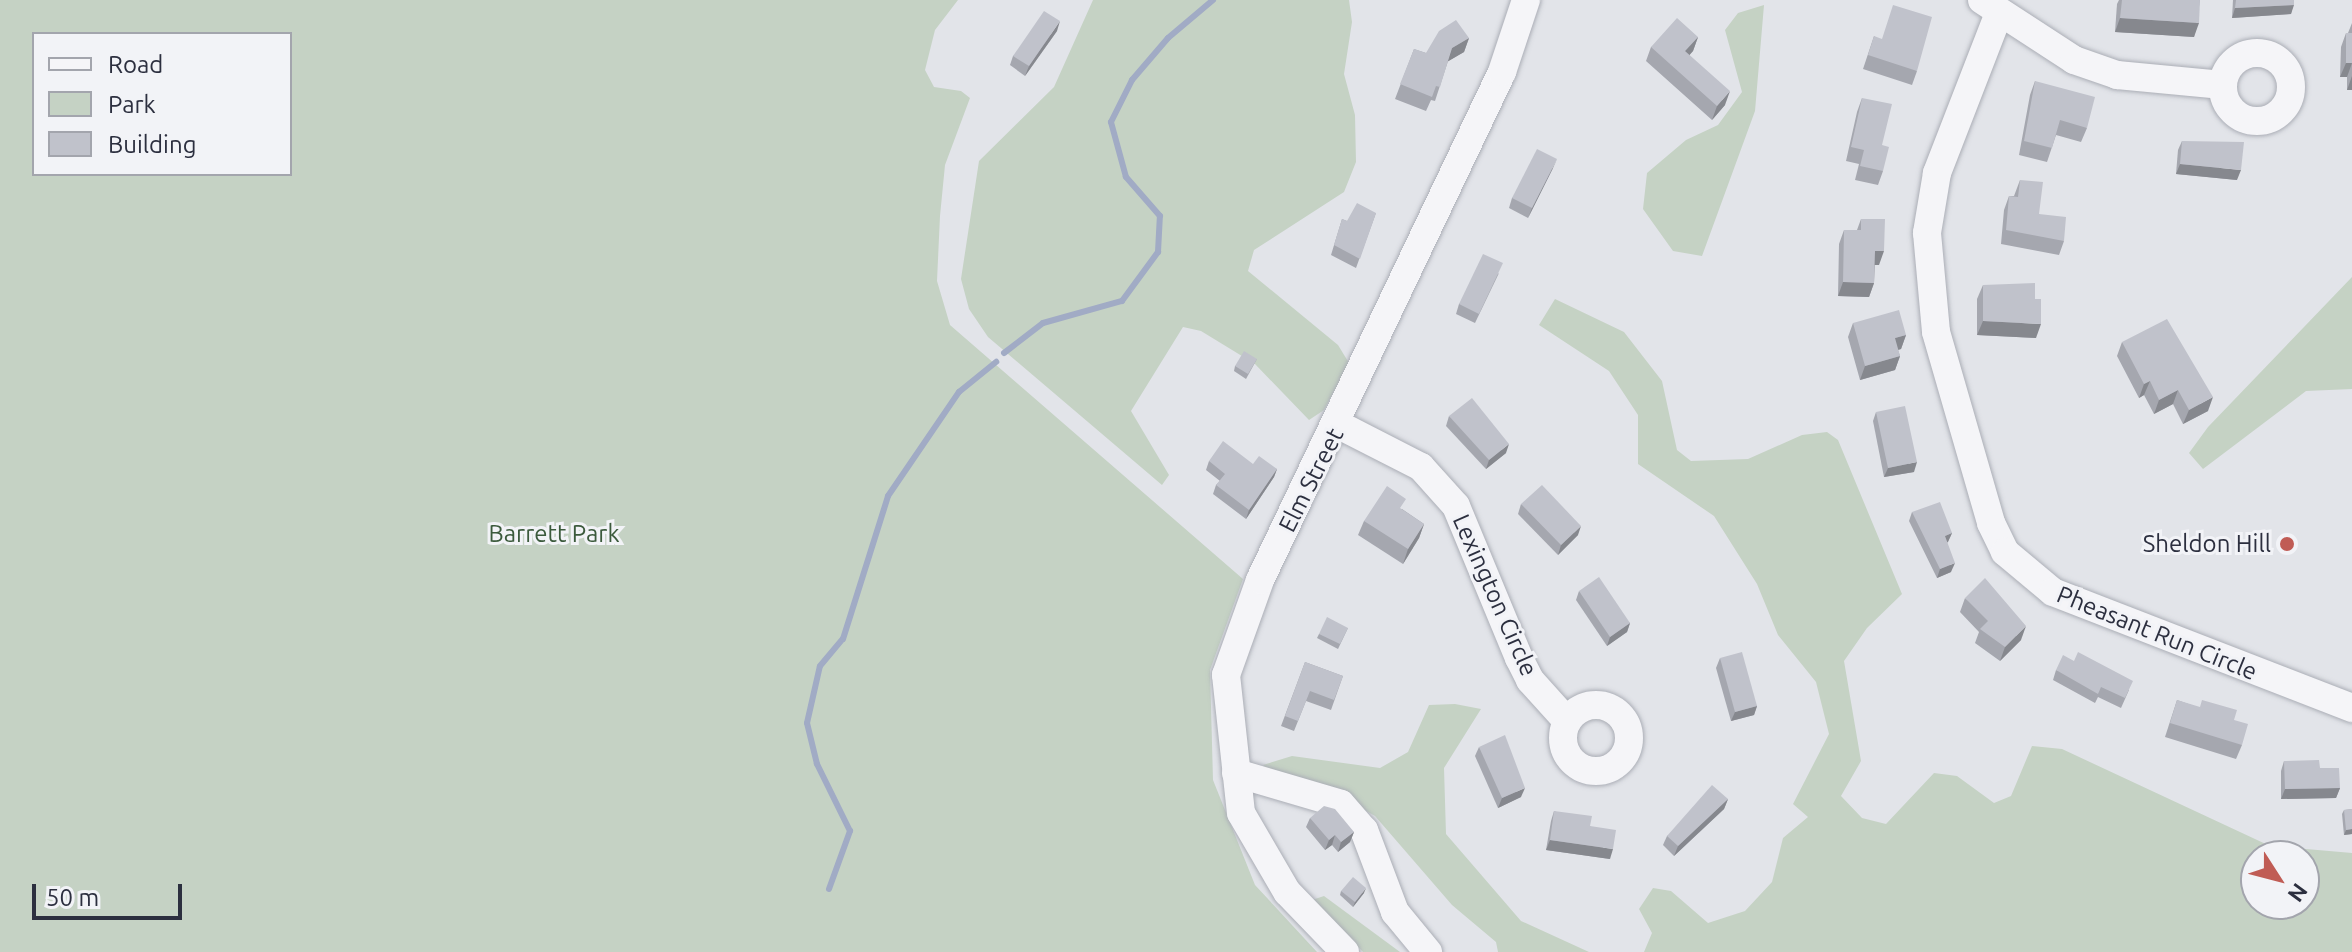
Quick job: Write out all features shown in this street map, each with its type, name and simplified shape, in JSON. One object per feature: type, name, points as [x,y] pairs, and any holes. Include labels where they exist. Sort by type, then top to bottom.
[{"type":"street","name":"Elm Street","points":[[1345,952],[1287,892],[1241,813],[1226,675],[1260,580],[1339,425],[1502,72],[1526,0]]},
{"type":"street","points":[[1991,6],[2074,60],[2117,75],[2223,85]]},
{"type":"street","name":"Pheasant Run Circle","points":[[1991,6],[1937,173],[1927,233],[1936,332],[1995,533],[2005,552],[2053,592],[2352,708]]},
{"type":"street","name":"Lexington Circle","points":[[1339,425],[1421,467],[1456,506],[1519,658],[1538,690],[1567,721]]},
{"type":"street","points":[[1236,773],[1341,804],[1364,830],[1395,912],[1428,952]]},
{"type":"green space","name":"Barrett Park","points":[[0,0],[958,0],[935,30],[925,70],[934,87],[961,91],[970,98],[945,165],[940,216],[937,281],[950,325],[1243,579],[1210,670],[1213,780],[1255,885],[1317,952],[0,952]]},
{"type":"green space","points":[[1093,0],[1349,0],[1352,22],[1344,74],[1355,115],[1356,162],[1344,192],[1254,250],[1248,271],[1338,345],[1349,363],[1324,410],[1309,420],[1255,364],[1201,331],[1183,327],[1131,411],[1169,475],[1162,485],[988,337],[969,309],[961,279],[979,161],[1054,87]]},
{"type":"green space","points":[[1764,5],[1755,111],[1702,256],[1673,251],[1643,209],[1647,173],[1686,140],[1718,125],[1742,92],[1725,30],[1738,13]]},
{"type":"green space","points":[[2352,277],[2352,389],[2306,391],[2203,469],[2189,453],[2208,427]]},
{"type":"green space","points":[[1555,299],[1624,332],[1662,381],[1677,450],[1691,461],[1748,459],[1802,435],[1827,432],[1838,440],[1902,594],[1867,628],[1844,661],[1861,761],[1841,796],[1862,818],[1886,824],[1934,773],[1957,776],[1994,803],[2011,796],[2032,746],[2062,749],[2257,840],[2240,840],[2240,920],[2320,920],[2320,850],[2352,853],[2352,952],[1644,952],[1652,933],[1639,909],[1653,888],[1671,891],[1708,923],[1745,911],[1772,882],[1783,838],[1808,817],[1793,804],[1829,734],[1816,682],[1778,635],[1757,584],[1714,516],[1638,464],[1638,415],[1609,371],[1539,325]]},
{"type":"green space","points":[[1455,704],[1481,709],[1444,768],[1446,834],[1521,921],[1589,952],[1498,952],[1496,942],[1452,905],[1375,816],[1333,792],[1274,778],[1263,765],[1292,756],[1380,768],[1408,752],[1429,705]]},
{"type":"green space","points":[[1324,896],[1400,952],[1363,952],[1312,900]]},
{"type":"building","points":[[2122,0],[2200,0],[2199,23],[2120,18]]},
{"type":"building","points":[[2236,0],[2294,0],[2294,5],[2235,8]]},
{"type":"building","points":[[1893,5],[1932,17],[1917,71],[1868,55],[1874,36],[1882,39]]},
{"type":"building","points":[[1044,11],[1060,21],[1029,66],[1013,56]]},
{"type":"building","points":[[1677,18],[1698,37],[1685,51],[1730,91],[1717,106],[1651,47]]},
{"type":"building","points":[[1456,20],[1469,38],[1452,48],[1440,87],[1436,86],[1432,97],[1400,84],[1414,49],[1426,53],[1439,31]]},
{"type":"building","points":[[2346,33],[2352,33],[2352,63],[2346,63]]},
{"type":"building","points":[[2035,81],[2095,97],[2087,128],[2060,120],[2052,148],[2024,141]]},
{"type":"building","points":[[1862,98],[1892,104],[1882,145],[1889,147],[1883,171],[1860,166],[1864,150],[1851,147]]},
{"type":"building","points":[[2182,141],[2244,142],[2241,170],[2180,164]]},
{"type":"building","points":[[1537,149],[1557,159],[1532,208],[1512,198]]},
{"type":"building","points":[[2020,180],[2043,182],[2039,214],[2066,217],[2064,241],[2006,230],[2009,196],[2018,197]]},
{"type":"building","points":[[1357,203],[1376,213],[1360,259],[1334,245],[1342,219],[1347,221]]},
{"type":"building","points":[[1861,219],[1885,219],[1884,251],[1875,251],[1874,283],[1843,282],[1844,230],[1861,230]]},
{"type":"building","points":[[1483,254],[1503,263],[1479,314],[1459,304]]},
{"type":"building","points":[[2035,283],[2035,299],[2041,299],[2041,324],[1983,321],[1983,285]]},
{"type":"building","points":[[1899,310],[1906,335],[1895,338],[1900,356],[1865,366],[1853,323]]},
{"type":"building","points":[[2167,319],[2213,397],[2189,410],[2178,390],[2159,400],[2150,381],[2144,384],[2122,342]]},
{"type":"building","points":[[1244,351],[1257,359],[1248,374],[1235,366]]},
{"type":"building","points":[[1472,398],[1509,444],[1489,460],[1449,416]]},
{"type":"building","points":[[1905,406],[1917,462],[1888,468],[1876,412]]},
{"type":"building","points":[[1223,441],[1253,464],[1259,456],[1277,469],[1249,510],[1216,485],[1225,474],[1209,461]]},
{"type":"building","points":[[1542,485],[1581,526],[1561,545],[1521,504]]},
{"type":"building","points":[[1387,486],[1406,499],[1400,508],[1424,524],[1408,549],[1364,521]]},
{"type":"building","points":[[1940,502],[1952,533],[1945,536],[1955,563],[1940,569],[1912,512]]},
{"type":"building","points":[[1599,577],[1630,623],[1610,637],[1579,591]]},
{"type":"building","points":[[1985,578],[2026,626],[2005,647],[1980,629],[1988,621],[1965,598]]},
{"type":"building","points":[[1327,617],[1348,628],[1340,644],[1319,634]]},
{"type":"building","points":[[1742,652],[1757,706],[1735,712],[1720,658]]},
{"type":"building","points":[[2078,652],[2133,681],[2125,698],[2101,687],[2098,694],[2056,670],[2063,655],[2074,661]]},
{"type":"building","points":[[1305,662],[1343,676],[1334,700],[1310,691],[1298,721],[1285,716]]},
{"type":"building","points":[[2177,700],[2200,707],[2202,700],[2237,710],[2234,720],[2248,724],[2242,745],[2170,723]]},
{"type":"building","points":[[1505,735],[1525,788],[1502,798],[1479,747]]},
{"type":"building","points":[[2319,760],[2320,768],[2339,768],[2340,788],[2285,789],[2284,761]]},
{"type":"building","points":[[1712,785],[1728,799],[1678,846],[1667,836]]},
{"type":"building","points":[[1324,806],[1335,809],[1354,832],[1341,842],[1335,835],[1329,840],[1310,818]]},
{"type":"building","points":[[2352,809],[2352,829],[2346,830],[2344,810]]},
{"type":"building","points":[[1554,811],[1592,816],[1590,826],[1616,830],[1613,849],[1550,840]]},
{"type":"building","points":[[1353,877],[1366,888],[1355,902],[1341,891]]},
{"type":"waterway","points":[[1004,353],[1043,323],[1122,301],[1158,252],[1160,216],[1126,177],[1111,122],[1132,80],[1168,38],[1213,0]]},
{"type":"waterway","points":[[829,889],[850,831],[817,764],[807,723],[820,666],[843,639],[888,496],[959,392],[996,362]]},
{"type":"place","name":"Sheldon Hill","points":[[2287,544]]}]
